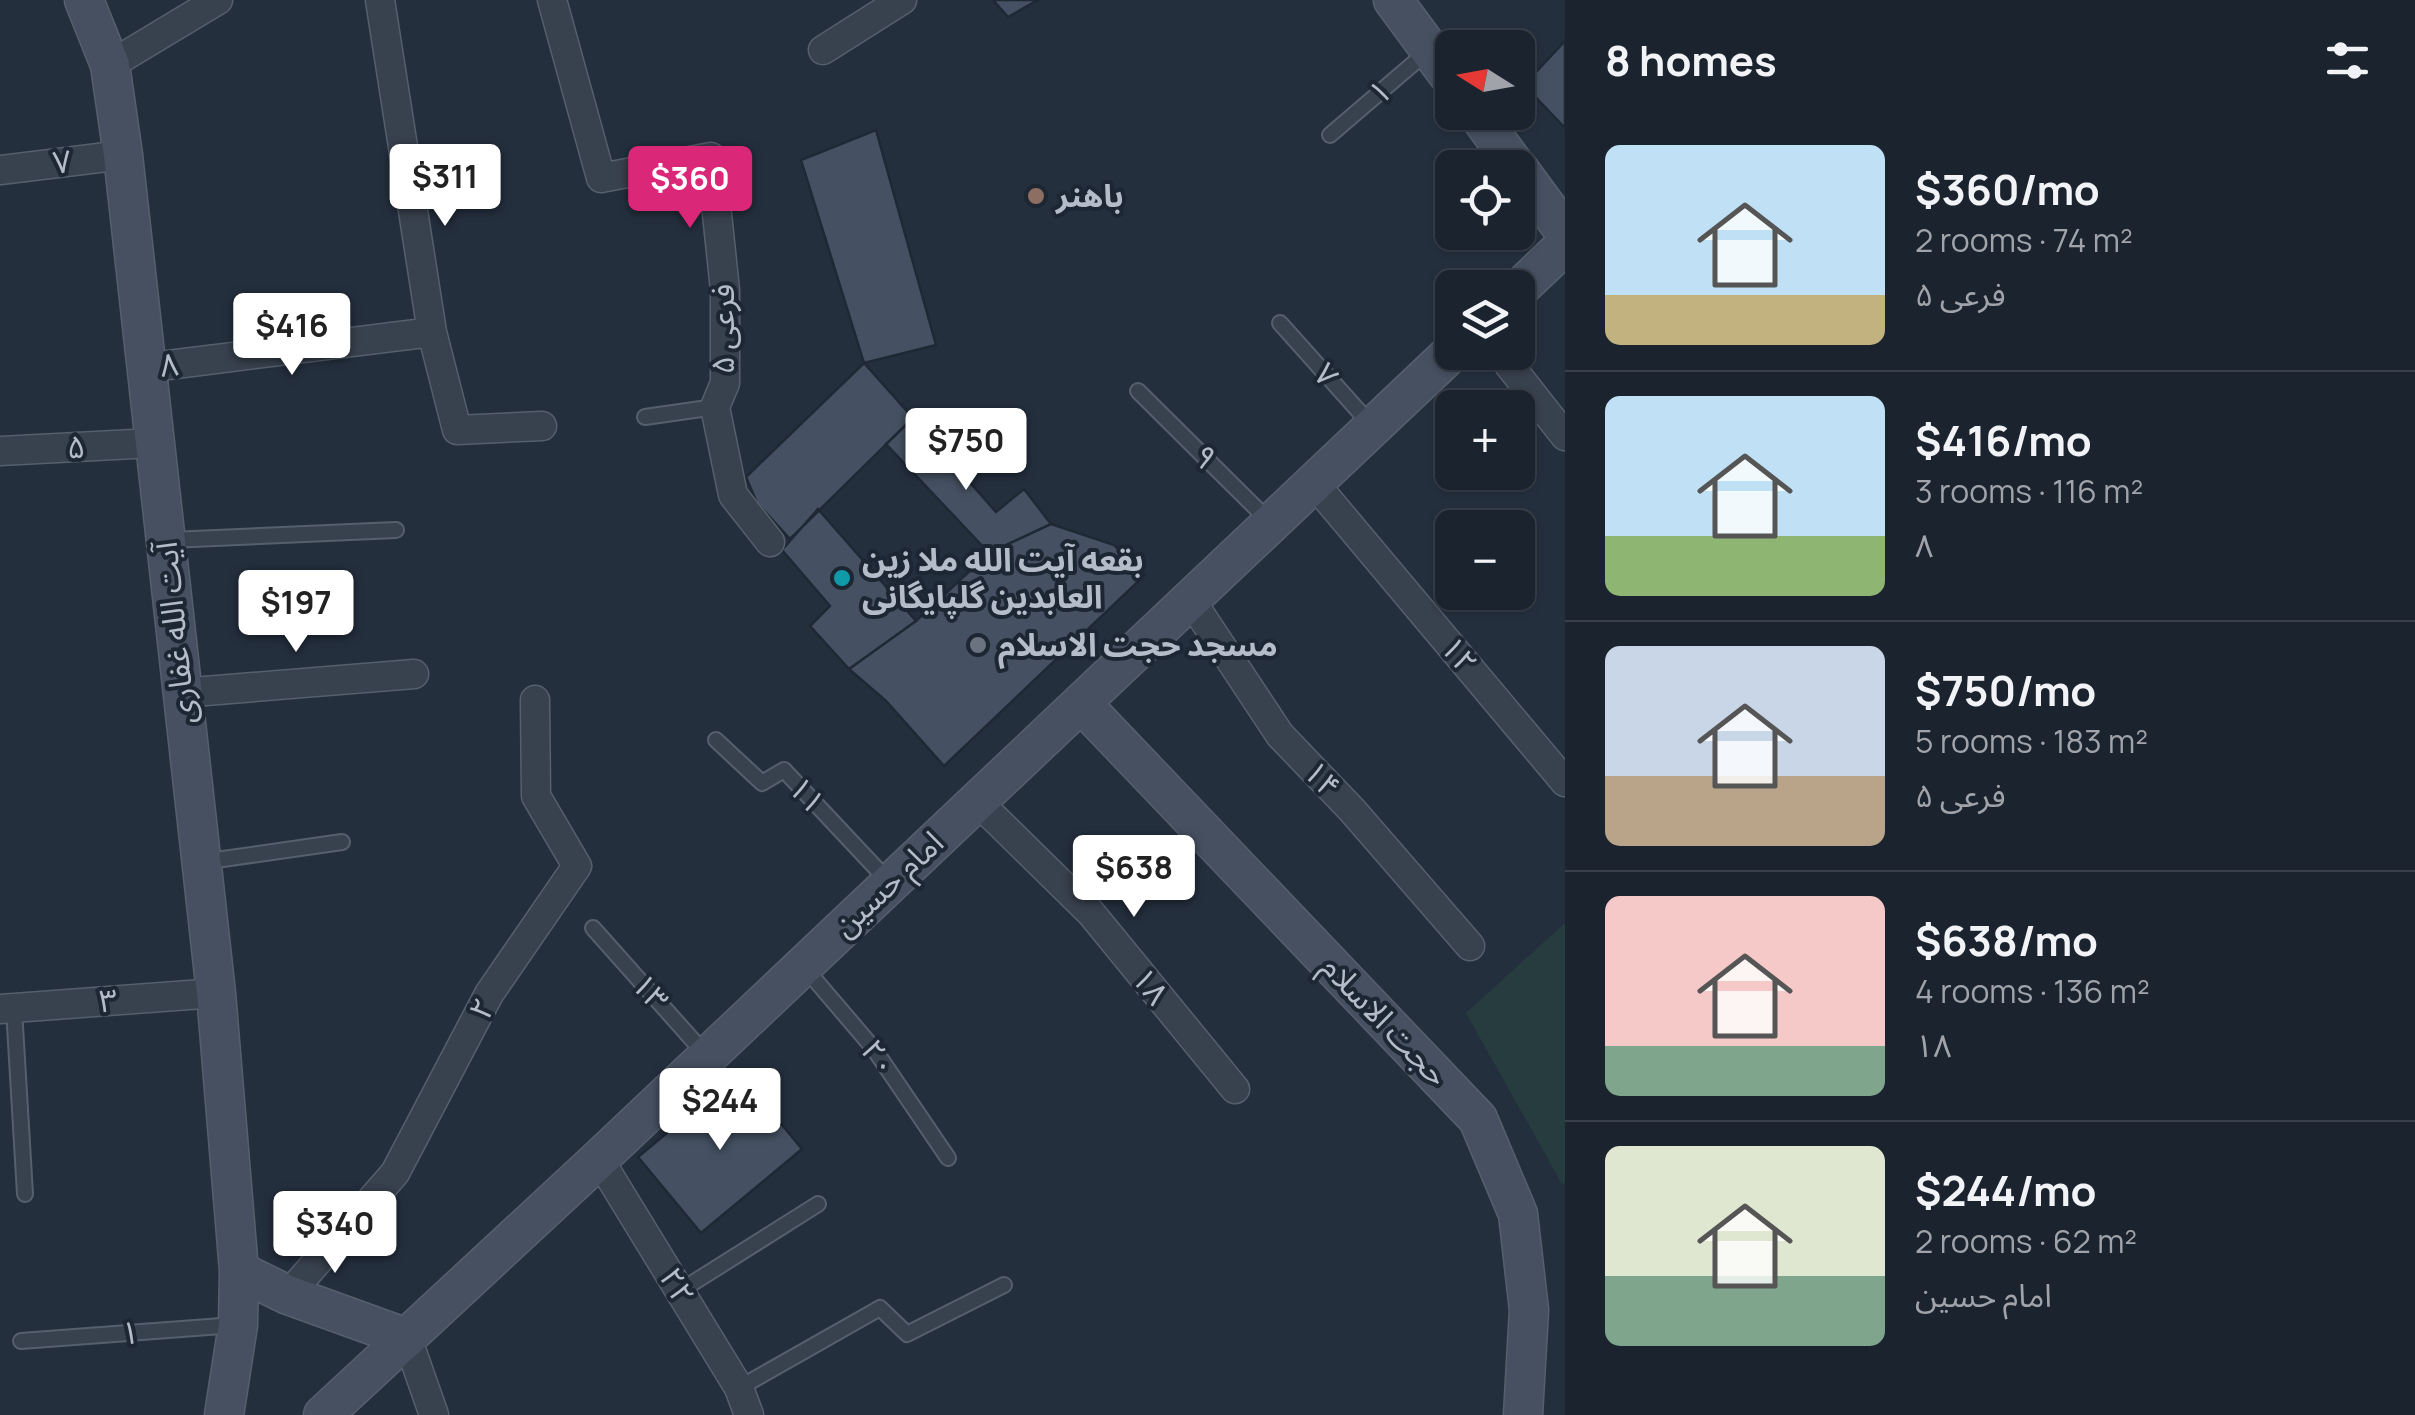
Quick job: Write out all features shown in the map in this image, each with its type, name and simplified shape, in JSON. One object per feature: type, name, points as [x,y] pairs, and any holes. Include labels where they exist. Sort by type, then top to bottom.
[{"type":"street","name":"آیت الله غفاری","points":[[84,0],[110,65],[123,155],[216,993],[240,1271],[238,1325],[224,1415]]},
{"type":"street","points":[[110,65],[218,0]]},
{"type":"street","points":[[380,0],[432,332],[457,430],[542,426]]},
{"type":"street","name":"فرعی ۵","points":[[552,0],[602,178],[711,157],[725,290],[726,383],[716,407],[734,495],[770,542]]},
{"type":"street","points":[[824,50],[902,0]]},
{"type":"street","points":[[1393,0],[1435,57]]},
{"type":"street","name":"۷","points":[[0,170],[123,155]]},
{"type":"street","points":[[1535,192],[1565,232]]},
{"type":"street","points":[[1535,274],[1565,246]]},
{"type":"street","name":"۸","points":[[144,368],[432,332]]},
{"type":"street","name":"امام حسین","points":[[322,1415],[599,1159],[1435,368]]},
{"type":"street","points":[[1513,370],[1565,436]]},
{"type":"street","name":"۵","points":[[0,452],[153,443]]},
{"type":"street","name":"۱۲","points":[[1314,483],[1565,782]]},
{"type":"street","name":"۱۴","points":[[1190,599],[1280,735],[1352,810],[1470,946]]},
{"type":"street","points":[[182,693],[414,674]]},
{"type":"street","name":"۲","points":[[288,1295],[395,1173],[489,994],[576,866],[536,796],[535,700]]},
{"type":"street","name":"حجت الاسلام","points":[[1081,703],[1478,1119],[1518,1214],[1528,1310],[1523,1415]]},
{"type":"street","name":"۱۸","points":[[977,802],[1091,913],[1235,1089]]},
{"type":"street","name":"۳","points":[[7,1009],[216,993]]},
{"type":"street","name":"۲۲","points":[[599,1159],[739,1388],[749,1415]]},
{"type":"street","points":[[240,1271],[288,1295],[406,1338],[434,1415]]},
{"type":"lane","name":"۱","points":[[1330,135],[1430,50]]},
{"type":"lane","name":"۷","points":[[1280,323],[1373,427]]},
{"type":"lane","name":"۹","points":[[1138,391],[1271,524]]},
{"type":"lane","points":[[644,417],[716,407]]},
{"type":"lane","points":[[164,540],[396,530]]},
{"type":"lane","name":"۱۱","points":[[716,740],[762,783],[784,770],[890,884]]},
{"type":"lane","points":[[201,862],[342,842]]},
{"type":"lane","name":"۱۳","points":[[593,928],[706,1056]]},
{"type":"lane","name":"۲۰","points":[[802,964],[874,1049],[948,1158]]},
{"type":"lane","points":[[7,1009],[25,1194]]},
{"type":"lane","points":[[680,1292],[818,1204]]},
{"type":"lane","points":[[739,1388],[880,1308],[907,1334],[1004,1285]]},
{"type":"lane","name":"۱","points":[[22,1341],[238,1325]]},
{"type":"green space","points":[[1565,923],[1565,1183],[1562,1184],[1466,1013]]},
{"type":"building","points":[[993,0],[1038,0],[1008,17]]},
{"type":"building","points":[[1565,41],[1565,128],[1535,97],[1535,73]]},
{"type":"building","points":[[876,130],[936,345],[864,363],[801,160]]},
{"type":"building","points":[[864,363],[913,418],[790,539],[757,503],[746,477]]},
{"type":"building","points":[[913,418],[996,512],[1024,489],[1051,524],[989,553],[886,444]]},
{"type":"building","name":"بقعه آیت الله ملا زین العابدین گلپایگانی","points":[[818,509],[916,621],[849,669],[810,626],[830,606],[782,550]]},
{"type":"building","name":"مسجد حجت الاسلام","points":[[1051,524],[1114,545],[1145,575],[944,766],[886,701],[849,669],[916,621],[989,553]]},
{"type":"building","points":[[739,1073],[802,1149],[701,1233],[638,1157]]},
{"type":"place","name":"باهنر","points":[[1036,196]]},
{"type":"place","name":"بقعه آیت الله ملا زین العابدین گلپایگانی","points":[[842,578]]},
{"type":"place","name":"مسجد حجت الاسلام","points":[[978,645]]}]
